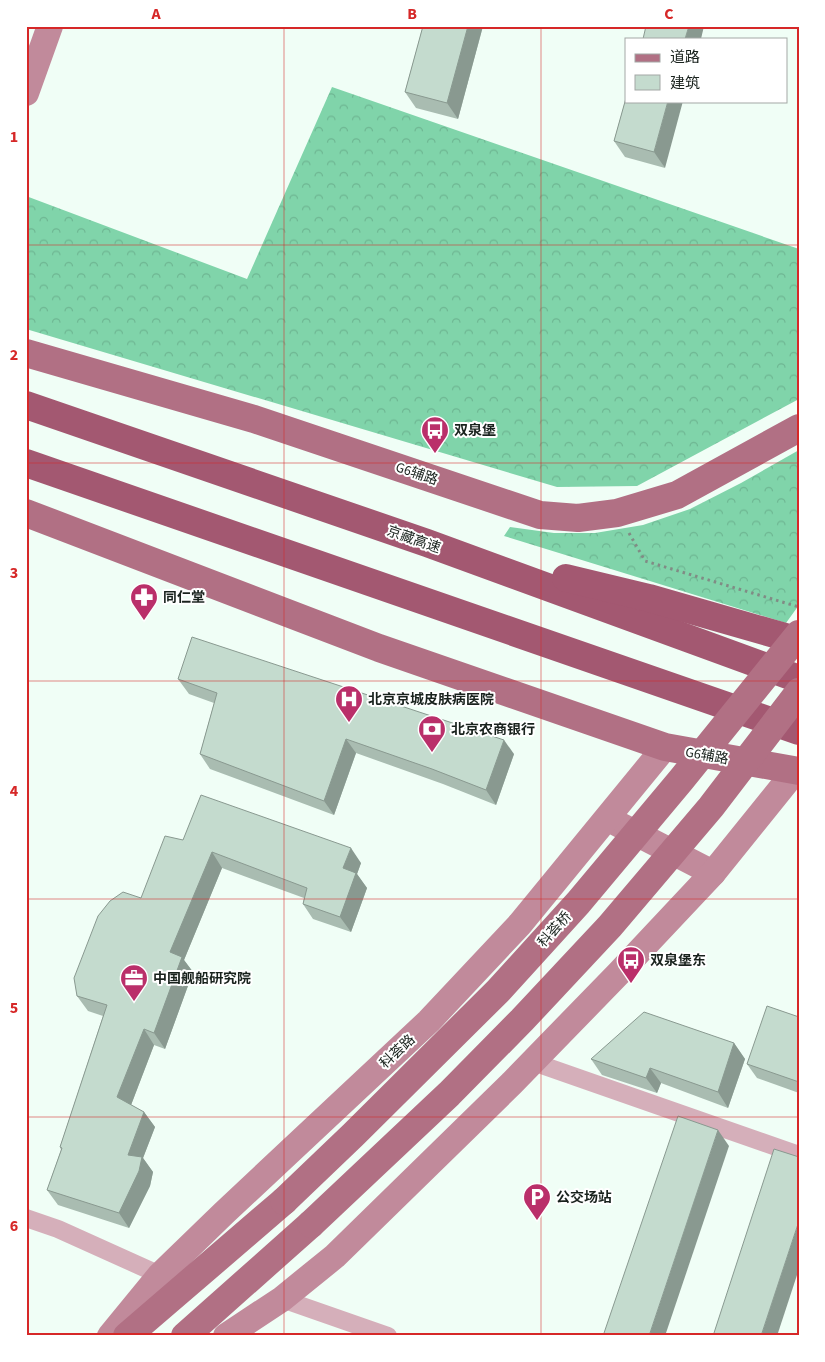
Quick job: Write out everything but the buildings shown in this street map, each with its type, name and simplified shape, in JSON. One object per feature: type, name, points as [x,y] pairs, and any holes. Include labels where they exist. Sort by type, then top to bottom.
[{"type":"highway","name":"京藏高速","points":[[26,405],[427,543],[799,679]]},
{"type":"highway","points":[[33,468],[799,731]]},
{"type":"highway","points":[[427,543],[649,598],[799,641]]},
{"type":"main road","name":"G6辅路","points":[[26,353],[254,418],[540,514],[578,518],[617,513],[677,495],[799,428]]},
{"type":"main road","name":"G6辅路","points":[[26,513],[379,648],[665,747],[797,771]]},
{"type":"main road","name":"科荟桥","points":[[127,1336],[284,1201],[354,1135],[498,991],[578,903],[681,780],[799,634]]},
{"type":"main road","points":[[185,1336],[311,1224],[449,1094],[522,1020],[596,940],[711,807],[799,692]]},
{"type":"street","points":[[26,93],[50,26]]},
{"type":"street","name":"科荟路","points":[[110,1336],[160,1275],[429,1021],[520,924],[665,747]]},
{"type":"street","points":[[226,1336],[282,1299],[335,1256],[533,1062],[713,873],[797,771]]},
{"type":"street","points":[[607,818],[713,873]]},
{"type":"street","points":[[533,1062],[799,1155]]},
{"type":"street","points":[[26,1218],[160,1275]]},
{"type":"street","points":[[282,1299],[388,1336]]},
{"type":"path","points":[[617,513],[645,561],[799,607]]},
{"type":"green space","points":[[332,87],[799,249],[799,399],[637,486],[557,487],[26,329],[26,196],[247,279]]},
{"type":"green space","points":[[799,450],[799,605],[786,623],[504,536],[510,527],[554,533],[595,533],[643,525],[690,509]]},
{"type":"place","name":"双泉堡","points":[[435,454]]},
{"type":"place","name":"同仁堂","points":[[144,621]]},
{"type":"place","name":"北京京城皮肤病医院","points":[[349,723]]},
{"type":"place","name":"北京农商银行","points":[[432,753]]},
{"type":"place","name":"双泉堡东","points":[[631,984]]},
{"type":"place","name":"中国舰船研究院","points":[[134,1002]]},
{"type":"place","name":"公交场站","points":[[537,1221]]}]
